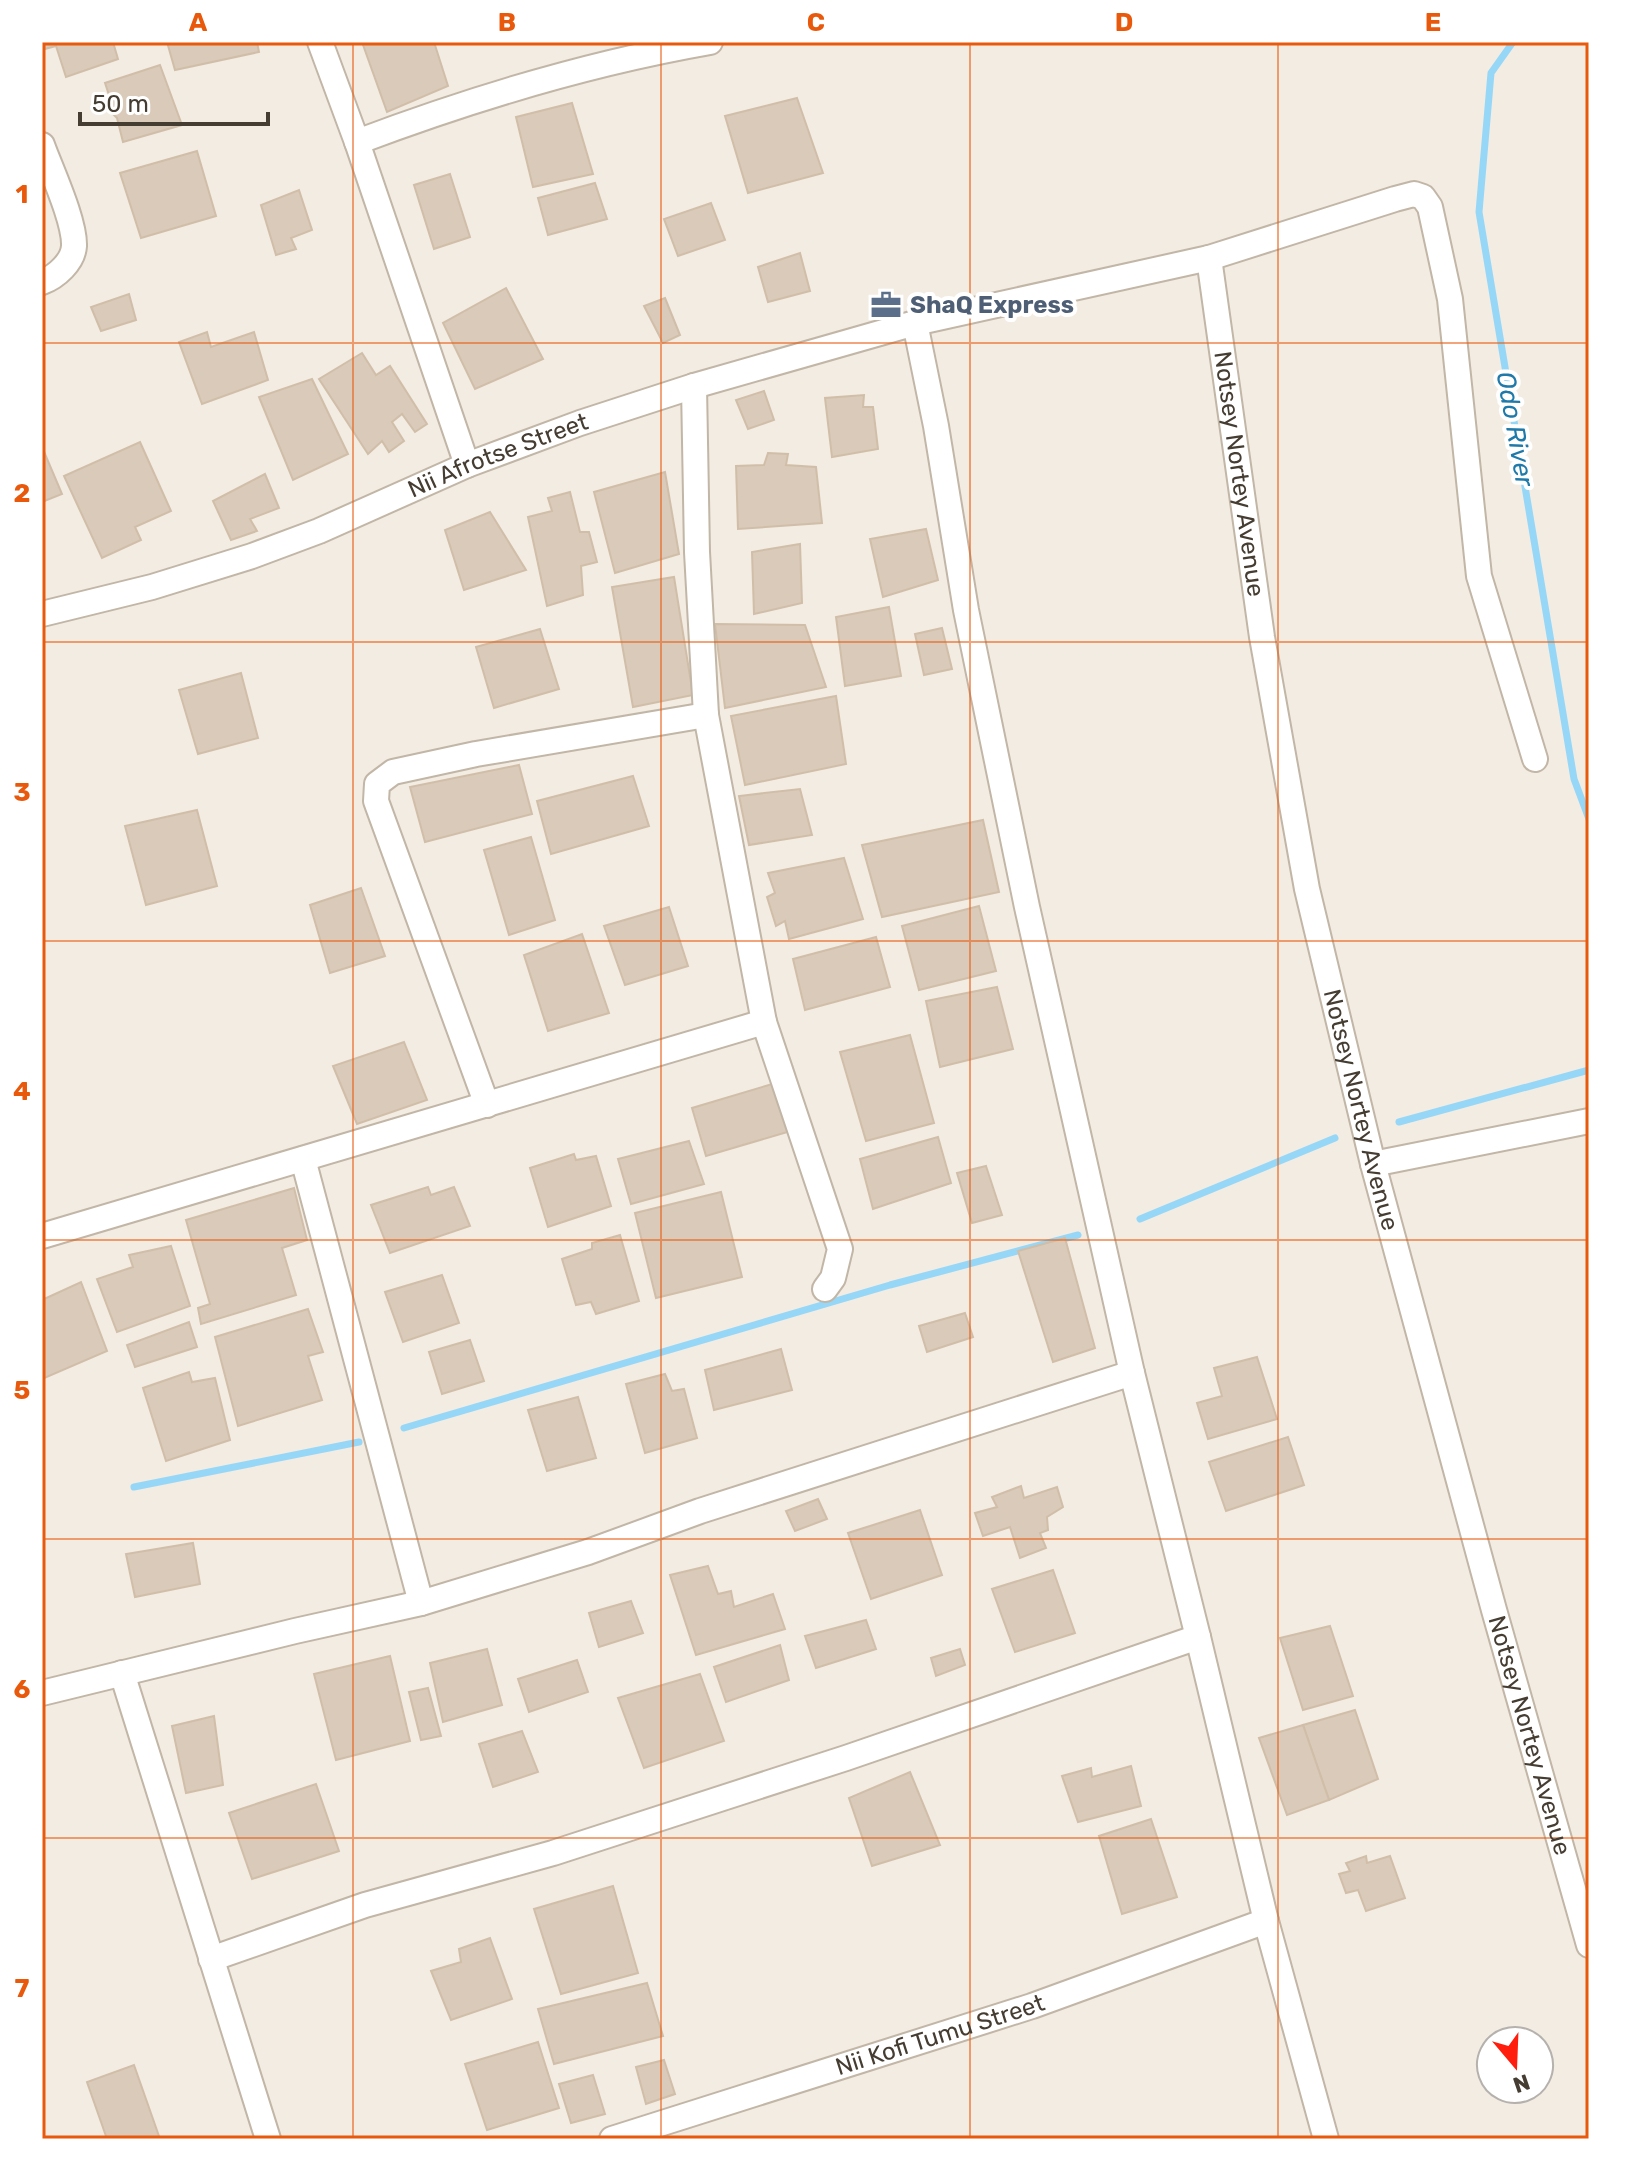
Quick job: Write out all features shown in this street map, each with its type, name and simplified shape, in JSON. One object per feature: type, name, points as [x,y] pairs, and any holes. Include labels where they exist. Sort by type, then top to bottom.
[{"type":"street","points":[[320,42],[467,465]]},
{"type":"street","points":[[357,142],[431,114],[576,71],[710,42]]},
{"type":"street","points":[[42,145],[72,229],[74,249],[68,262],[52,279],[42,282]]},
{"type":"street","name":"Nii Afrotse Street","points":[[42,614],[152,587],[252,556],[319,531],[467,465],[580,423],[694,386],[915,323],[1209,258],[1414,194],[1423,197],[1430,207],[1450,299],[1479,576],[1535,759]]},
{"type":"street","name":"Notsey Nortey Avenue","points":[[1209,258],[1262,637],[1307,889],[1373,1164],[1498,1625],[1589,1945]]},
{"type":"street","points":[[915,323],[966,610],[1027,907],[1132,1373],[1266,1921],[1326,2139]]},
{"type":"street","points":[[694,386],[697,552],[706,715],[764,1022],[840,1249],[833,1278],[825,1289]]},
{"type":"street","points":[[487,1105],[376,801],[377,784],[393,772],[476,754],[706,715]]},
{"type":"street","points":[[42,1236],[764,1022]]},
{"type":"street","points":[[1373,1164],[1589,1121]]},
{"type":"street","points":[[303,1159],[421,1603]]},
{"type":"street","points":[[42,1693],[421,1603],[588,1552],[700,1511],[1132,1373]]},
{"type":"street","points":[[211,1959],[365,1905],[553,1853],[831,1763],[1198,1637]]},
{"type":"street","points":[[122,1673],[268,2139]]},
{"type":"street","name":"Nii Kofi Tumu Street","points":[[612,2139],[1032,2006],[1266,1921]]},
{"type":"building","points":[[43,42],[113,42],[118,59],[66,77],[56,46],[45,49]]},
{"type":"building","points":[[167,42],[257,42],[259,52],[175,70]]},
{"type":"building","points":[[362,42],[434,42],[448,86],[387,112]]},
{"type":"building","points":[[160,65],[182,125],[123,142],[117,118],[100,101],[110,98],[105,83]]},
{"type":"building","points":[[797,98],[823,173],[748,193],[725,116]]},
{"type":"building","points":[[572,103],[593,174],[533,187],[516,117]]},
{"type":"building","points":[[197,151],[216,216],[141,238],[120,173]]},
{"type":"building","points":[[450,174],[470,237],[434,249],[414,185]]},
{"type":"building","points":[[595,183],[607,219],[548,235],[538,198]]},
{"type":"building","points":[[299,190],[312,230],[291,238],[296,249],[276,255],[261,205]]},
{"type":"building","points":[[711,203],[725,240],[678,256],[664,219]]},
{"type":"building","points":[[800,253],[810,291],[768,302],[758,267]]},
{"type":"building","points":[[506,288],[543,359],[475,389],[443,323]]},
{"type":"building","points":[[129,294],[136,320],[101,331],[91,307]]},
{"type":"building","points":[[665,298],[680,335],[663,343],[644,306]]},
{"type":"building","points":[[207,332],[211,347],[254,332],[268,380],[202,404],[179,342]]},
{"type":"building","points":[[362,353],[376,375],[390,366],[427,424],[415,432],[402,414],[392,422],[404,441],[389,452],[382,441],[368,454],[319,379]]},
{"type":"building","points":[[312,379],[348,454],[293,480],[259,397]]},
{"type":"building","points":[[764,391],[774,420],[748,429],[736,400]]},
{"type":"building","points":[[864,395],[863,407],[873,407],[878,449],[832,457],[825,398]]},
{"type":"building","points":[[140,442],[171,511],[135,527],[141,540],[102,558],[64,476]]},
{"type":"building","points":[[42,447],[62,494],[42,502]]},
{"type":"building","points":[[768,453],[788,454],[786,465],[816,467],[822,523],[738,529],[736,466],[764,465]]},
{"type":"building","points":[[665,472],[679,554],[615,573],[594,492]]},
{"type":"building","points":[[265,474],[279,508],[250,519],[257,531],[231,540],[213,501]]},
{"type":"building","points":[[570,492],[580,532],[589,532],[597,562],[581,566],[583,595],[547,606],[528,517],[552,511],[548,498]]},
{"type":"building","points":[[490,512],[526,570],[464,590],[445,530]]},
{"type":"building","points":[[926,529],[938,580],[883,597],[870,539]]},
{"type":"building","points":[[800,544],[802,603],[754,614],[752,552]]},
{"type":"building","points":[[674,577],[693,695],[633,707],[612,587]]},
{"type":"building","points":[[889,607],[901,676],[845,686],[836,617]]},
{"type":"building","points":[[715,624],[805,625],[826,687],[725,708]]},
{"type":"building","points":[[942,628],[952,669],[924,675],[915,634]]},
{"type":"building","points":[[540,629],[559,689],[494,708],[476,647]]},
{"type":"building","points":[[241,673],[258,738],[198,754],[179,690]]},
{"type":"building","points":[[836,696],[846,764],[745,785],[731,716]]},
{"type":"building","points":[[519,765],[532,814],[425,842],[410,787]]},
{"type":"building","points":[[633,776],[649,826],[551,854],[537,801]]},
{"type":"building","points":[[800,789],[812,835],[749,845],[739,796]]},
{"type":"building","points":[[197,810],[217,886],[146,905],[125,826]]},
{"type":"building","points":[[983,820],[999,892],[882,917],[862,845]]},
{"type":"building","points":[[531,837],[555,920],[509,935],[484,850]]},
{"type":"building","points":[[844,858],[863,919],[789,939],[785,921],[776,926],[767,897],[775,893],[768,873]]},
{"type":"building","points":[[361,888],[385,956],[330,973],[310,905]]},
{"type":"building","points":[[979,906],[996,971],[919,990],[902,926]]},
{"type":"building","points":[[669,907],[688,966],[625,985],[604,926]]},
{"type":"building","points":[[582,934],[609,1013],[548,1031],[524,955]]},
{"type":"building","points":[[876,937],[890,987],[805,1010],[793,959]]},
{"type":"building","points":[[997,987],[1013,1049],[940,1067],[926,1001]]},
{"type":"building","points":[[910,1035],[934,1123],[866,1141],[840,1052]]},
{"type":"building","points":[[404,1042],[427,1100],[357,1124],[333,1066]]},
{"type":"building","points":[[779,1082],[794,1130],[706,1156],[692,1108]]},
{"type":"building","points":[[938,1137],[951,1183],[873,1209],[860,1159]]},
{"type":"building","points":[[689,1141],[704,1184],[631,1204],[618,1159]]},
{"type":"building","points":[[574,1154],[576,1160],[596,1156],[611,1206],[548,1227],[530,1168]]},
{"type":"building","points":[[986,1166],[1002,1215],[972,1223],[957,1173]]},
{"type":"building","points":[[428,1187],[431,1195],[454,1187],[470,1226],[390,1253],[371,1205]]},
{"type":"building","points":[[294,1188],[307,1240],[282,1248],[296,1295],[201,1324],[198,1308],[210,1304],[186,1220]]},
{"type":"building","points":[[721,1192],[742,1277],[656,1298],[635,1213]]},
{"type":"building","points":[[620,1235],[639,1301],[596,1314],[591,1302],[576,1305],[562,1259],[592,1249],[592,1243]]},
{"type":"building","points":[[1065,1238],[1095,1348],[1053,1362],[1018,1251]]},
{"type":"building","points":[[171,1246],[190,1306],[117,1332],[97,1279],[133,1267],[129,1255]]},
{"type":"building","points":[[442,1275],[459,1323],[403,1342],[385,1292]]},
{"type":"building","points":[[81,1282],[107,1351],[42,1379],[42,1300]]},
{"type":"building","points":[[308,1309],[323,1352],[308,1356],[322,1400],[238,1426],[215,1337]]},
{"type":"building","points":[[965,1313],[973,1337],[927,1352],[919,1326]]},
{"type":"building","points":[[189,1322],[197,1347],[135,1367],[127,1345]]},
{"type":"building","points":[[470,1340],[484,1381],[442,1394],[429,1352]]},
{"type":"building","points":[[781,1349],[792,1390],[714,1410],[705,1370]]},
{"type":"building","points":[[1257,1357],[1277,1419],[1208,1439],[1197,1403],[1222,1396],[1214,1368]]},
{"type":"building","points":[[189,1372],[192,1382],[215,1378],[230,1440],[166,1461],[143,1388]]},
{"type":"building","points":[[665,1374],[672,1391],[684,1389],[697,1438],[645,1453],[626,1384]]},
{"type":"building","points":[[578,1397],[596,1458],[547,1471],[528,1410]]},
{"type":"building","points":[[1288,1437],[1304,1485],[1226,1511],[1209,1462]]},
{"type":"building","points":[[1021,1486],[1024,1498],[1057,1487],[1063,1507],[1047,1517],[1048,1530],[1040,1533],[1046,1548],[1020,1558],[1010,1527],[983,1536],[975,1513],[997,1507],[992,1497]]},
{"type":"building","points":[[818,1499],[827,1519],[795,1531],[786,1511]]},
{"type":"building","points":[[920,1510],[942,1575],[871,1599],[848,1533]]},
{"type":"building","points":[[193,1543],[200,1584],[135,1597],[126,1554]]},
{"type":"building","points":[[708,1566],[718,1594],[731,1591],[734,1607],[773,1594],[785,1629],[696,1655],[670,1575]]},
{"type":"building","points":[[1053,1570],[1075,1633],[1015,1652],[992,1589]]},
{"type":"building","points":[[631,1601],[643,1633],[599,1647],[589,1613]]},
{"type":"building","points":[[866,1620],[876,1649],[816,1668],[805,1636]]},
{"type":"building","points":[[1330,1626],[1353,1696],[1303,1710],[1280,1638]]},
{"type":"building","points":[[780,1645],[789,1680],[726,1702],[714,1667]]},
{"type":"building","points":[[487,1649],[502,1705],[443,1722],[430,1663]]},
{"type":"building","points":[[960,1649],[965,1665],[936,1676],[931,1658]]},
{"type":"building","points":[[390,1656],[410,1741],[336,1760],[314,1674]]},
{"type":"building","points":[[577,1660],[588,1692],[529,1712],[518,1679]]},
{"type":"building","points":[[700,1674],[724,1741],[644,1768],[618,1698]]},
{"type":"building","points":[[428,1688],[441,1736],[421,1740],[409,1692]]},
{"type":"building","points":[[1355,1710],[1378,1779],[1329,1800],[1303,1725]]},
{"type":"building","points":[[214,1716],[223,1785],[186,1793],[172,1726]]},
{"type":"building","points":[[1303,1725],[1329,1800],[1287,1815],[1259,1738]]},
{"type":"building","points":[[522,1731],[538,1772],[493,1787],[479,1744]]},
{"type":"building","points":[[1131,1766],[1141,1806],[1078,1822],[1062,1776],[1091,1768],[1092,1777]]},
{"type":"building","points":[[910,1772],[940,1845],[872,1866],[849,1798]]},
{"type":"building","points":[[316,1784],[339,1851],[252,1879],[229,1813]]},
{"type":"building","points":[[1151,1819],[1177,1897],[1122,1914],[1099,1836]]},
{"type":"building","points":[[1366,1856],[1367,1863],[1390,1856],[1405,1898],[1366,1911],[1358,1890],[1346,1893],[1339,1874],[1350,1871],[1346,1863]]},
{"type":"building","points":[[613,1886],[638,1973],[561,1994],[534,1909]]},
{"type":"building","points":[[490,1938],[512,1999],[451,2020],[431,1971],[461,1962],[459,1949]]},
{"type":"building","points":[[647,1983],[663,2036],[554,2064],[538,2009]]},
{"type":"building","points":[[538,2042],[559,2108],[487,2130],[465,2064]]},
{"type":"building","points":[[664,2060],[675,2094],[646,2104],[636,2067]]},
{"type":"building","points":[[134,2065],[160,2139],[107,2139],[87,2082]]},
{"type":"building","points":[[593,2075],[605,2114],[571,2123],[559,2084]]},
{"type":"waterway","name":"Odo River","points":[[1513,42],[1491,73],[1479,212],[1574,779],[1589,819]]},
{"type":"waterway","points":[[1399,1122],[1589,1070]]},
{"type":"waterway","points":[[1140,1219],[1335,1138]]},
{"type":"waterway","points":[[404,1428],[890,1285],[1078,1235]]},
{"type":"waterway","points":[[134,1487],[359,1442]]},
{"type":"place","name":"ShaQ Express","points":[[886,305]]}]
